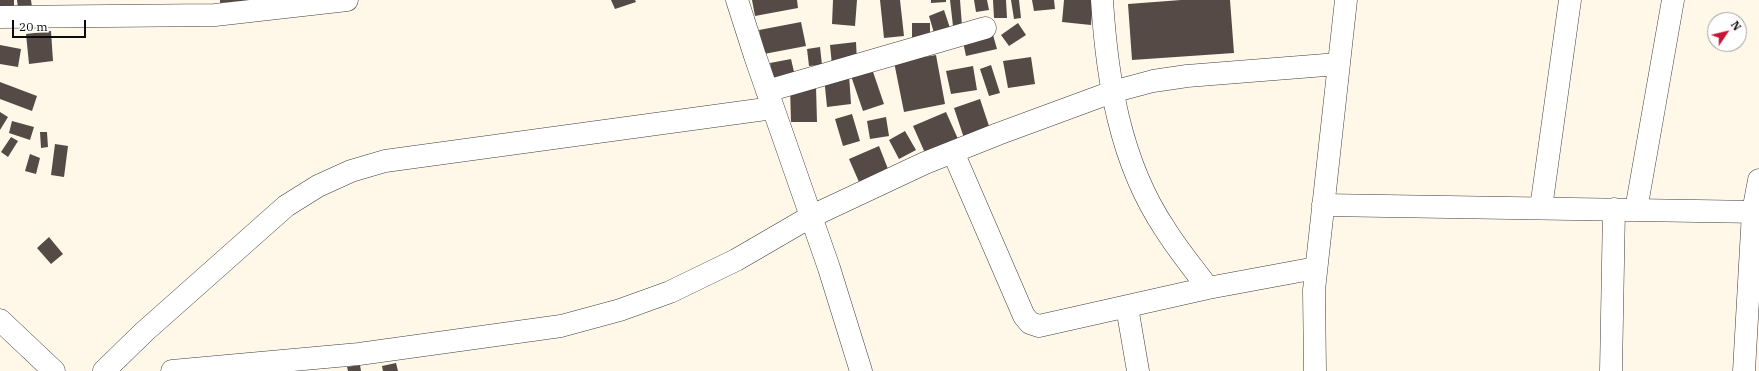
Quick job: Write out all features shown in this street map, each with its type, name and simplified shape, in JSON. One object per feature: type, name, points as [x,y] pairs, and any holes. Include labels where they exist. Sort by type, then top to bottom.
[{"type":"street","points":[[0,17],[215,15],[347,0]]},
{"type":"street","points":[[737,0],[810,217],[829,268],[861,371]]},
{"type":"street","points":[[1102,0],[1112,92],[1124,138],[1139,182],[1164,229],[1208,288]]},
{"type":"street","points":[[1315,371],[1314,290],[1346,0]]},
{"type":"street","points":[[1541,208],[1570,0]]},
{"type":"street","points":[[1636,210],[1672,0]]},
{"type":"street","points":[[104,371],[144,332],[286,206],[318,186],[351,171],[385,161],[770,100],[985,28]]},
{"type":"street","points":[[172,371],[359,354],[561,326],[620,310],[670,292],[736,260],[810,217],[925,163],[1112,92],[1153,81],[1187,76],[1338,64]]},
{"type":"street","points":[[952,152],[1024,316],[1030,323],[1039,326],[1208,288],[1316,268]]},
{"type":"street","points":[[1744,371],[1759,180]]},
{"type":"street","points":[[1323,205],[1756,212]]},
{"type":"street","points":[[1611,371],[1614,210]]},
{"type":"street","points":[[1127,307],[1138,371]]},
{"type":"street","points":[[0,320],[54,371]]},
{"type":"building","points":[[0,0],[14,0],[14,8],[0,8]]},
{"type":"building","points":[[17,0],[31,0],[32,7],[18,8]]},
{"type":"building","points":[[220,0],[253,0],[220,3]]},
{"type":"building","points":[[611,0],[635,0],[636,2],[615,9]]},
{"type":"building","points":[[752,0],[797,0],[798,8],[755,16]]},
{"type":"building","points":[[833,0],[857,0],[855,26],[832,24]]},
{"type":"building","points":[[880,0],[900,0],[904,36],[884,38]]},
{"type":"building","points":[[931,0],[946,0],[946,2],[931,3]]},
{"type":"building","points":[[950,0],[960,0],[962,26],[953,26]]},
{"type":"building","points":[[974,0],[987,0],[989,10],[976,12]]},
{"type":"building","points":[[993,0],[1006,0],[1007,18],[994,18]]},
{"type":"building","points":[[1011,0],[1019,0],[1021,18],[1014,19]]},
{"type":"building","points":[[1032,0],[1054,0],[1055,9],[1034,11]]},
{"type":"building","points":[[1064,0],[1093,0],[1091,25],[1062,22]]},
{"type":"building","points":[[1181,0],[1230,0],[1234,53],[1132,60],[1128,4]]},
{"type":"building","points":[[944,10],[950,28],[934,33],[929,16]]},
{"type":"building","points":[[801,22],[806,46],[764,54],[759,30]]},
{"type":"building","points":[[912,23],[930,23],[930,37],[912,37]]},
{"type":"building","points":[[1018,23],[1026,35],[1009,46],[1001,35]]},
{"type":"building","points":[[51,31],[53,61],[29,64],[26,34]]},
{"type":"building","points":[[993,35],[997,49],[966,56],[963,42]]},
{"type":"building","points":[[856,42],[857,62],[832,65],[830,45]]},
{"type":"building","points":[[0,45],[21,49],[18,67],[0,64]]},
{"type":"building","points":[[820,47],[822,65],[809,66],[807,49]]},
{"type":"building","points":[[936,55],[945,104],[904,112],[894,62]]},
{"type":"building","points":[[1031,57],[1035,84],[1008,88],[1003,61]]},
{"type":"building","points":[[791,59],[795,76],[774,81],[770,63]]},
{"type":"building","points":[[991,65],[1000,93],[989,96],[980,69]]},
{"type":"building","points":[[871,66],[884,104],[863,111],[850,73]]},
{"type":"building","points":[[973,66],[977,90],[951,94],[946,71]]},
{"type":"building","points":[[849,75],[851,104],[827,107],[824,77]]},
{"type":"building","points":[[0,82],[37,96],[32,111],[0,99]]},
{"type":"building","points":[[790,87],[816,87],[817,122],[791,122]]},
{"type":"building","points":[[980,99],[990,129],[964,138],[954,108]]},
{"type":"building","points":[[0,112],[8,117],[0,130]]},
{"type":"building","points":[[946,112],[958,139],[925,153],[913,126]]},
{"type":"building","points":[[852,114],[860,141],[843,146],[835,119]]},
{"type":"building","points":[[886,117],[889,136],[870,139],[867,121]]},
{"type":"building","points":[[12,121],[34,127],[30,140],[9,133]]},
{"type":"building","points":[[905,131],[916,150],[899,159],[889,140]]},
{"type":"building","points":[[40,132],[47,132],[48,147],[41,148]]},
{"type":"building","points":[[11,137],[18,141],[8,157],[1,152]]},
{"type":"building","points":[[55,144],[68,146],[64,177],[51,175]]},
{"type":"building","points":[[879,146],[888,169],[859,182],[849,159]]},
{"type":"building","points":[[30,154],[40,158],[36,174],[25,171]]},
{"type":"building","points":[[49,237],[63,254],[51,264],[37,248]]},
{"type":"building","points":[[396,363],[398,371],[383,371],[382,366]]},
{"type":"building","points":[[360,365],[361,371],[348,371],[347,367]]}]
